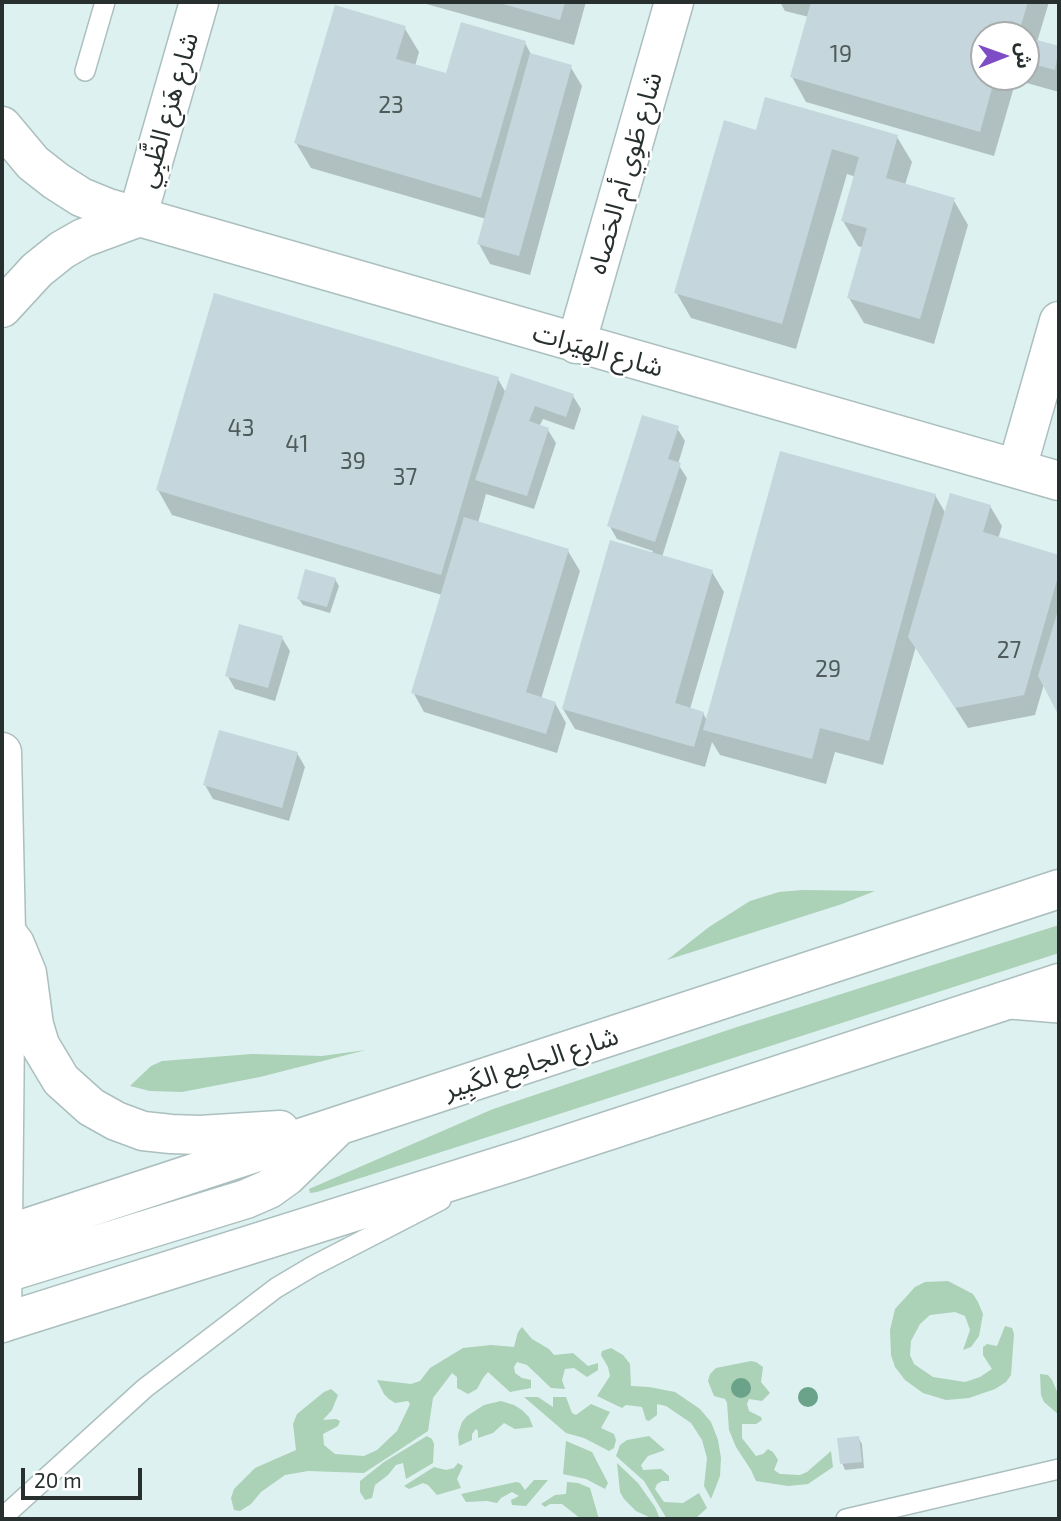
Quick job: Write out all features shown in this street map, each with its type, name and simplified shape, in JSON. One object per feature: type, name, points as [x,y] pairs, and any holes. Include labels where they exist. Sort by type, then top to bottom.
[{"type":"main road","name":"شارع هَزع الظَّبِي","points":[[137,218],[198,2]]},
{"type":"main road","name":"شارع طَوِي أم الحَصاه","points":[[576,344],[674,2]]},
{"type":"main road","name":"شارع الهِيَرات","points":[[2,126],[33,163],[56,181],[81,197],[137,218],[1059,481]]},
{"type":"main road","points":[[2,308],[37,270],[62,250],[92,234],[137,218]]},
{"type":"main road","points":[[1017,468],[1059,321]]},
{"type":"main road","points":[[2,752],[6,932],[2,1323],[522,1159],[1059,983]]},
{"type":"main road","name":"شارع الجامِع الكَبِير","points":[[2,1252],[338,1126],[1059,889]]},
{"type":"main road","points":[[6,932],[15,944],[27,973],[34,1025],[40,1045],[61,1080],[91,1107],[116,1121],[143,1131],[171,1134],[200,1135],[338,1126]]},
{"type":"lane","points":[[85,71],[106,2]]},
{"type":"lane","points":[[985,1007],[1059,1013]]},
{"type":"lane","points":[[2,1518],[145,1388],[276,1288],[313,1266],[522,1159]]},
{"type":"lane","points":[[2,1323],[2,1336]]},
{"type":"lane","points":[[846,1519],[1059,1469]]},
{"type":"green space","points":[[875,891],[667,960],[709,927],[750,901],[779,892]]},
{"type":"green space","points":[[1059,925],[1059,953],[310,1193],[309,1189],[493,1109],[734,1028]]},
{"type":"green space","points":[[366,1050],[260,1077],[182,1092],[150,1091],[130,1086],[151,1066],[162,1061],[252,1054],[322,1056]]},
{"type":"green space","points":[[948,1281],[973,1294],[978,1302],[983,1314],[979,1336],[971,1347],[963,1350],[970,1330],[965,1316],[955,1312],[930,1315],[920,1324],[911,1341],[910,1355],[914,1364],[933,1377],[965,1382],[992,1369],[983,1355],[983,1347],[987,1344],[997,1346],[1005,1326],[1012,1328],[1014,1334],[1011,1375],[1006,1382],[969,1398],[946,1400],[923,1393],[905,1380],[895,1367],[891,1355],[890,1330],[895,1309],[915,1287],[925,1282]]},
{"type":"green space","points":[[522,1327],[532,1339],[554,1355],[573,1353],[588,1366],[598,1363],[598,1370],[587,1377],[574,1368],[565,1369],[562,1380],[565,1389],[551,1388],[527,1365],[517,1362],[515,1373],[531,1380],[531,1388],[510,1392],[488,1372],[477,1389],[468,1394],[457,1388],[457,1377],[452,1373],[433,1398],[428,1431],[364,1473],[308,1471],[285,1475],[261,1492],[251,1504],[240,1511],[234,1510],[231,1498],[234,1489],[255,1468],[296,1450],[293,1424],[297,1414],[324,1392],[331,1389],[338,1395],[332,1410],[323,1420],[340,1421],[338,1426],[323,1434],[324,1445],[335,1454],[364,1456],[377,1450],[397,1431],[410,1404],[408,1401],[395,1403],[389,1399],[377,1380],[411,1384],[420,1381],[430,1368],[463,1348],[491,1345],[514,1347]]},
{"type":"green space","points":[[611,1348],[623,1355],[630,1364],[631,1386],[675,1392],[700,1409],[711,1422],[721,1458],[720,1476],[711,1499],[704,1486],[707,1458],[702,1440],[691,1423],[666,1406],[657,1404],[657,1415],[649,1421],[646,1420],[642,1407],[626,1405],[622,1408],[597,1396],[610,1376],[601,1355],[602,1351]]},
{"type":"green space","points":[[751,1361],[763,1367],[761,1382],[770,1393],[762,1401],[749,1399],[749,1411],[762,1420],[756,1424],[742,1424],[742,1438],[756,1456],[768,1449],[773,1452],[778,1460],[774,1470],[780,1474],[800,1475],[807,1472],[831,1451],[833,1467],[808,1484],[788,1486],[756,1481],[736,1447],[729,1430],[727,1403],[725,1399],[714,1396],[708,1381],[716,1368]]},
{"type":"green space","points":[[1040,1374],[1048,1375],[1052,1380],[1059,1396],[1059,1415],[1044,1402]]},
{"type":"green space","points":[[524,1397],[538,1397],[553,1407],[553,1397],[566,1397],[572,1413],[576,1415],[591,1404],[610,1412],[601,1428],[614,1434],[614,1448],[609,1451],[584,1438],[566,1433]]},
{"type":"green space","points":[[501,1401],[522,1410],[533,1427],[515,1429],[504,1423],[493,1433],[478,1438],[476,1429],[472,1440],[459,1446],[458,1434],[467,1416],[484,1405]]},
{"type":"green space","points":[[427,1436],[434,1444],[433,1463],[406,1479],[403,1463],[396,1465],[375,1485],[372,1498],[365,1500],[360,1492],[360,1481],[384,1462]]},
{"type":"green space","points":[[649,1436],[665,1450],[648,1456],[641,1465],[643,1470],[661,1469],[669,1476],[669,1481],[662,1481],[655,1489],[664,1502],[683,1503],[699,1493],[707,1508],[696,1518],[667,1519],[644,1481],[616,1456],[620,1445],[627,1440]]},
{"type":"green space","points":[[566,1441],[592,1452],[608,1483],[605,1489],[586,1479],[563,1474]]},
{"type":"green space","points":[[458,1463],[463,1466],[457,1479],[461,1488],[437,1495],[423,1483],[409,1489],[404,1486],[434,1467],[446,1470],[454,1468]]},
{"type":"green space","points":[[617,1463],[638,1483],[660,1519],[653,1519],[636,1511],[624,1499],[620,1492]]},
{"type":"green space","points":[[534,1480],[548,1480],[526,1506],[512,1505],[511,1500],[519,1496],[512,1492],[497,1503],[466,1502],[461,1494],[516,1482],[525,1490]]},
{"type":"green space","points":[[567,1482],[590,1488],[599,1519],[581,1519],[562,1504],[545,1507],[541,1504],[555,1495],[566,1494]]},
{"type":"building","points":[[496,2],[565,2],[560,20]]},
{"type":"building","points":[[811,2],[1028,2],[1022,21],[970,21],[970,91],[991,91],[980,132],[790,77]]},
{"type":"building","points":[[335,5],[406,26],[396,59],[446,73],[461,22],[526,41],[481,198],[294,143]]},
{"type":"building","points":[[1040,41],[1059,46],[1055,70],[1040,66]]},
{"type":"building","points":[[530,53],[572,65],[519,256],[477,244]]},
{"type":"building","points":[[765,97],[898,135],[886,178],[955,198],[920,319],[847,298],[867,228],[841,221],[859,157],[832,149],[782,324],[674,293],[724,120],[756,130]]},
{"type":"building","points":[[214,293],[499,377],[441,575],[156,490]]},
{"type":"building","points":[[511,373],[574,394],[566,417],[535,406],[529,421],[549,428],[527,496],[475,480]]},
{"type":"building","points":[[642,415],[679,426],[668,459],[681,463],[655,542],[607,526]]},
{"type":"building","points":[[780,451],[936,494],[869,741],[820,728],[812,759],[703,730]]},
{"type":"building","points":[[950,493],[991,505],[983,532],[1059,555],[1059,573],[1024,695],[955,708],[908,637]]},
{"type":"building","points":[[464,517],[569,549],[526,692],[556,702],[546,734],[411,693]]},
{"type":"building","points":[[610,540],[713,570],[675,703],[704,712],[694,747],[562,709]]},
{"type":"building","points":[[305,569],[336,578],[327,607],[297,599]]},
{"type":"building","points":[[1059,607],[1059,716],[1038,676]]},
{"type":"building","points":[[239,624],[283,636],[268,688],[225,676]]},
{"type":"building","points":[[219,730],[298,752],[282,808],[203,785]]},
{"type":"building","points":[[859,1436],[862,1462],[840,1464],[837,1438]]}]
